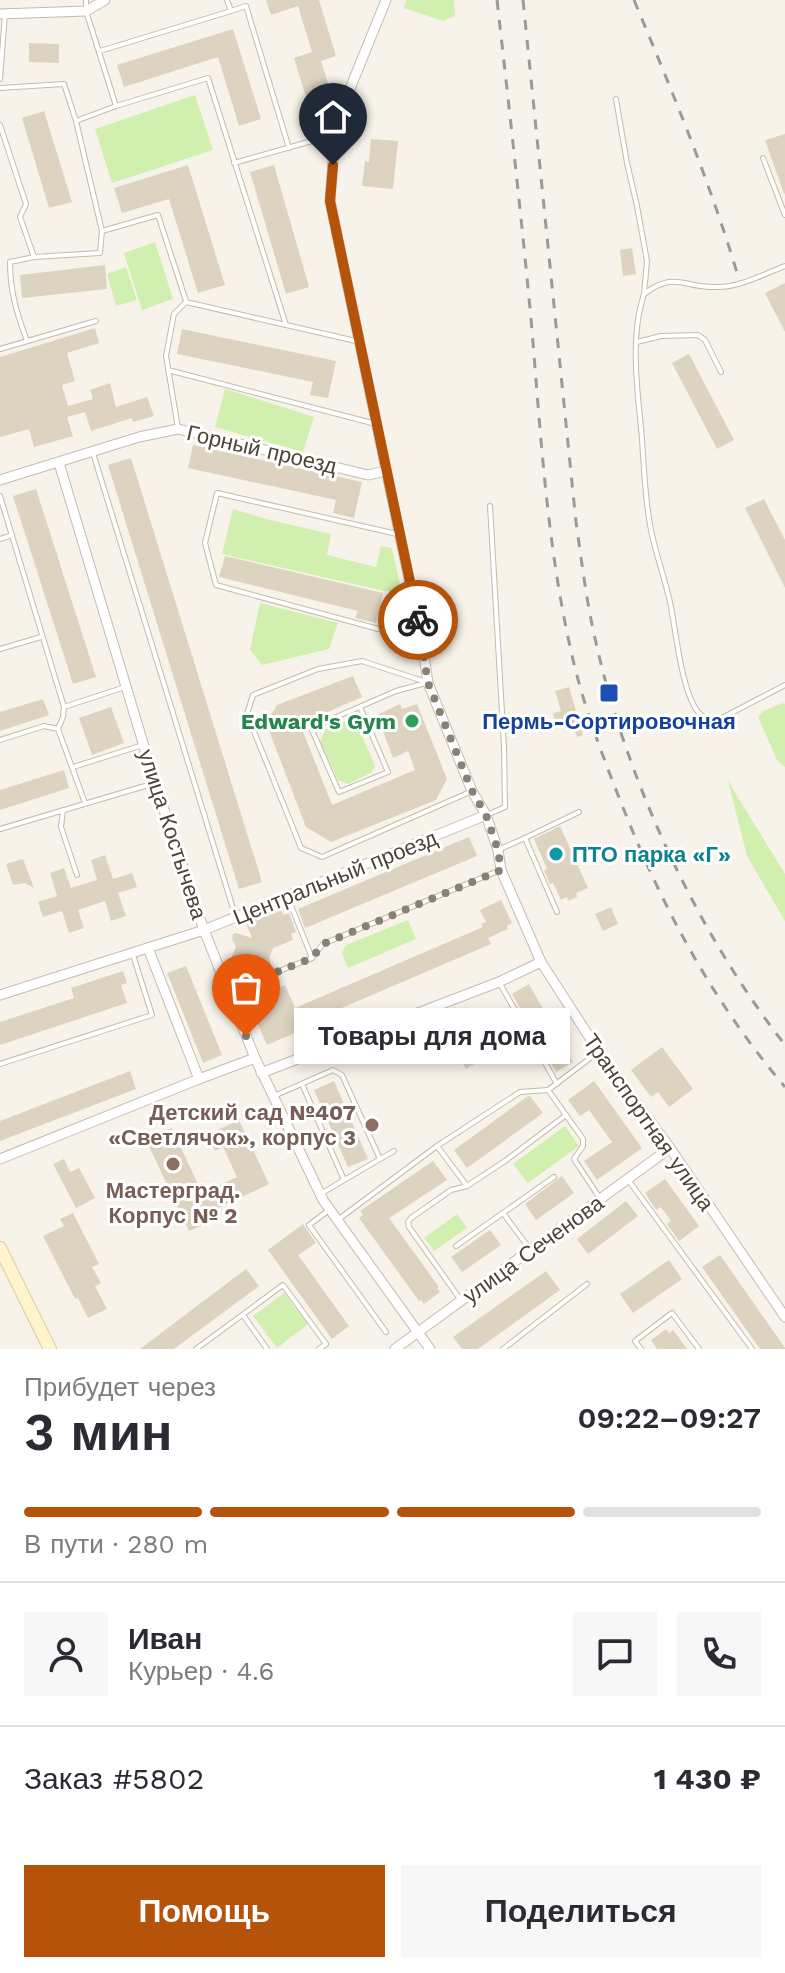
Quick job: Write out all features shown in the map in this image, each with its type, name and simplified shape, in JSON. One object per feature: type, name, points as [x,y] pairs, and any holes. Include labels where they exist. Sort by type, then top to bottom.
[{"type":"main road","points":[[0,1248],[50,1349]]},
{"type":"street","points":[[2,14],[105,0]]},
{"type":"street","name":"Транспортная улица","points":[[386,0],[345,101],[335,135],[330,201],[422,641],[428,683],[472,791],[486,815],[501,870],[541,962],[599,1052],[670,1148],[785,1317]]},
{"type":"street","name":"Горный проезд","points":[[0,480],[139,437],[178,429],[368,475],[386,471]]},
{"type":"street","name":"улица Костычева","points":[[59,463],[155,783],[204,930],[261,1073],[329,1210],[430,1349]]},
{"type":"street","name":"Центральный проезд","points":[[0,995],[204,930],[486,815]]},
{"type":"street","points":[[148,948],[199,1079]]},
{"type":"street","points":[[261,1073],[499,982],[541,962]]},
{"type":"street","points":[[0,1159],[255,1058]]},
{"type":"street","name":"улица Сеченова","points":[[395,1349],[670,1148]]},
{"type":"lane","points":[[227,0],[231,11]]},
{"type":"lane","points":[[86,5],[116,106]]},
{"type":"lane","points":[[99,51],[246,6],[289,148]]},
{"type":"lane","points":[[0,79],[2,14]]},
{"type":"lane","points":[[76,121],[208,78],[286,325]]},
{"type":"lane","points":[[0,88],[64,84],[102,231],[100,253],[34,257],[10,262],[15,310],[27,341]]},
{"type":"lane","points":[[616,99],[647,261],[637,342],[647,505],[686,686],[698,712],[711,720],[720,719],[785,685]]},
{"type":"lane","points":[[0,125],[26,204],[20,217],[34,257]]},
{"type":"lane","points":[[234,163],[335,135]]},
{"type":"lane","points":[[763,158],[785,215]]},
{"type":"lane","points":[[102,231],[158,215],[186,302]]},
{"type":"lane","points":[[644,294],[662,283],[673,281],[701,286],[732,285],[785,266]]},
{"type":"lane","points":[[186,302],[359,342]]},
{"type":"lane","points":[[178,429],[166,356],[174,314],[186,302]]},
{"type":"lane","points":[[0,349],[96,321]]},
{"type":"lane","points":[[637,342],[661,336],[698,335],[705,340],[721,372]]},
{"type":"lane","points":[[168,370],[376,424]]},
{"type":"lane","points":[[92,452],[235,918]]},
{"type":"lane","points":[[400,534],[217,493],[205,543],[216,585],[422,641]]},
{"type":"lane","points":[[0,496],[64,707],[58,729],[85,803]]},
{"type":"lane","points":[[486,815],[505,807],[490,506]]},
{"type":"lane","points":[[0,539],[12,535]]},
{"type":"lane","points":[[0,649],[41,637]]},
{"type":"lane","points":[[428,683],[362,661],[318,669],[253,695],[247,714],[301,848],[322,857],[472,791]]},
{"type":"lane","points":[[360,707],[388,772],[339,792],[311,728],[396,691],[428,683]]},
{"type":"lane","points":[[64,707],[125,687]]},
{"type":"lane","points":[[0,740],[44,726],[58,729]]},
{"type":"lane","points":[[73,767],[143,745]]},
{"type":"lane","points":[[0,829],[155,783]]},
{"type":"lane","points":[[63,810],[61,827],[77,875]]},
{"type":"lane","points":[[498,850],[579,812]]},
{"type":"lane","points":[[525,838],[557,912]]},
{"type":"lane","points":[[229,991],[312,958],[323,944],[501,870]]},
{"type":"lane","points":[[287,896],[312,958]]},
{"type":"lane","points":[[0,1064],[152,1015],[132,953]]},
{"type":"lane","points":[[499,982],[557,1084]]},
{"type":"lane","points":[[337,1221],[437,1146],[520,1092],[548,1090],[599,1052]]},
{"type":"lane","points":[[273,1097],[333,1070],[342,1075],[380,1159]]},
{"type":"lane","points":[[302,1084],[344,1180]]},
{"type":"lane","points":[[548,1090],[585,1143],[575,1155],[575,1163],[600,1199]]},
{"type":"lane","points":[[461,1301],[408,1222],[451,1190],[467,1186],[505,1161],[566,1115]]},
{"type":"lane","points":[[437,1146],[467,1186]]},
{"type":"lane","points":[[320,1194],[394,1151]]},
{"type":"lane","points":[[456,1246],[554,1177]]},
{"type":"lane","points":[[628,1179],[752,1349]]},
{"type":"lane","points":[[329,1210],[309,1225],[386,1332]]},
{"type":"lane","points":[[503,1213],[531,1250]]},
{"type":"lane","points":[[503,1349],[587,1284]]},
{"type":"lane","points":[[196,1349],[283,1285],[326,1344],[319,1349]]},
{"type":"lane","points":[[641,1349],[635,1341],[672,1313],[699,1349]]},
{"type":"lane","points":[[243,1315],[267,1349]]},
{"type":"green space","points":[[406,0],[454,0],[455,16],[443,21],[404,8]]},
{"type":"green space","points":[[195,95],[213,150],[112,183],[95,129]]},
{"type":"green space","points":[[155,242],[173,299],[142,310],[124,253]]},
{"type":"green space","points":[[126,267],[137,300],[116,306],[107,274]]},
{"type":"green space","points":[[225,389],[314,417],[303,452],[215,427]]},
{"type":"green space","points":[[233,509],[331,534],[327,555],[376,567],[381,546],[392,548],[402,595],[222,554]]},
{"type":"green space","points":[[260,603],[338,623],[329,649],[262,665],[250,650]]},
{"type":"green space","points":[[783,703],[785,767],[777,760],[758,717],[763,711]]},
{"type":"green space","points":[[348,720],[357,724],[375,766],[371,773],[348,784],[338,780],[320,742],[325,729]]},
{"type":"green space","points":[[728,781],[785,874],[785,921],[747,856]]},
{"type":"green space","points":[[408,920],[416,939],[348,968],[342,953],[346,945]]},
{"type":"green space","points":[[565,1126],[579,1146],[528,1183],[513,1164]]},
{"type":"green space","points":[[457,1214],[467,1228],[434,1251],[424,1238]]},
{"type":"green space","points":[[284,1293],[308,1324],[277,1348],[253,1316]]},
{"type":"building","points":[[266,0],[319,0],[336,56],[321,61],[330,90],[306,97],[294,58],[312,52],[298,6],[271,15]]},
{"type":"building","points":[[233,29],[261,119],[239,126],[218,57],[124,87],[117,65]]},
{"type":"building","points":[[29,43],[59,44],[59,63],[29,62]]},
{"type":"building","points":[[44,111],[72,202],[49,208],[22,118]]},
{"type":"building","points":[[785,134],[785,193],[784,194],[765,140]]},
{"type":"building","points":[[371,139],[398,141],[393,189],[362,186]]},
{"type":"building","points":[[188,165],[225,285],[198,293],[169,199],[122,213],[114,188]]},
{"type":"building","points":[[274,165],[309,287],[286,294],[250,172]]},
{"type":"building","points":[[632,248],[636,274],[623,276],[620,250]]},
{"type":"building","points":[[105,265],[107,289],[22,298],[20,275]]},
{"type":"building","points":[[785,283],[785,332],[765,293]]},
{"type":"building","points":[[95,328],[99,343],[67,353],[75,381],[62,385],[68,406],[93,399],[90,390],[110,383],[116,407],[147,397],[154,416],[133,422],[132,418],[91,431],[85,412],[67,417],[73,436],[34,447],[29,429],[0,437],[0,357]]},
{"type":"building","points":[[182,329],[336,361],[328,398],[310,395],[313,382],[177,354]]},
{"type":"building","points":[[689,354],[734,440],[717,449],[672,363]]},
{"type":"building","points":[[193,445],[362,482],[354,518],[333,513],[336,500],[188,468]]},
{"type":"building","points":[[131,458],[262,882],[239,889],[108,465]]},
{"type":"building","points":[[36,489],[96,677],[73,684],[13,496]]},
{"type":"building","points":[[764,499],[785,540],[785,588],[745,508]]},
{"type":"building","points":[[225,556],[383,593],[376,623],[355,618],[358,611],[219,577]]},
{"type":"building","points":[[353,676],[362,697],[300,724],[332,805],[415,770],[408,751],[393,758],[377,715],[400,704],[402,709],[417,704],[447,779],[436,800],[331,842],[306,827],[266,723],[277,705]]},
{"type":"building","points":[[569,687],[583,735],[577,737],[571,720],[556,725],[553,713],[561,711],[555,691]]},
{"type":"building","points":[[43,699],[49,715],[0,731],[0,712]]},
{"type":"building","points":[[111,707],[124,743],[92,755],[79,718]]},
{"type":"building","points":[[64,770],[69,788],[0,810],[0,790]]},
{"type":"building","name":"ПТО парка «Г»","points":[[560,826],[588,888],[568,901],[567,897],[561,900],[553,883],[550,884],[534,839]]},
{"type":"building","points":[[469,837],[477,856],[305,928],[298,909]]},
{"type":"building","points":[[105,855],[113,879],[132,873],[137,887],[118,893],[126,916],[111,921],[105,901],[78,910],[84,928],[69,933],[62,911],[43,917],[38,902],[57,896],[50,873],[64,868],[71,888],[97,880],[91,860]]},
{"type":"building","points":[[23,859],[34,888],[24,883],[13,885],[6,864]]},
{"type":"building","points":[[501,900],[512,923],[507,926],[508,929],[488,938],[491,944],[302,1025],[304,1029],[267,1045],[248,1001],[285,985],[295,1008],[483,927],[481,924],[486,922],[480,910]]},
{"type":"building","points":[[611,907],[618,924],[603,931],[595,914]]},
{"type":"building","points":[[281,910],[283,915],[289,913],[296,932],[291,934],[293,940],[273,948],[269,958],[272,969],[243,980],[232,956],[236,947],[233,934],[252,938],[246,924]]},
{"type":"building","points":[[186,966],[222,1055],[203,1063],[167,973]]},
{"type":"building","points":[[123,971],[127,983],[121,985],[127,1003],[0,1045],[0,1022],[74,998],[71,988]]},
{"type":"building","points":[[529,984],[573,1062],[556,1072],[512,994]]},
{"type":"building","points":[[455,1007],[484,1058],[466,1069],[435,1015]]},
{"type":"building","points":[[662,1047],[693,1089],[669,1107],[658,1092],[651,1097],[631,1070]]},
{"type":"building","points":[[130,1071],[136,1089],[0,1141],[0,1121]]},
{"type":"building","points":[[334,1081],[368,1159],[348,1167],[314,1090]]},
{"type":"building","points":[[594,1081],[642,1148],[597,1180],[584,1161],[612,1142],[589,1110],[580,1116],[568,1100]]},
{"type":"building","points":[[528,1096],[543,1113],[467,1168],[454,1150]]},
{"type":"building","name":"Мастерград. Корпус № 2","points":[[239,1120],[269,1184],[206,1214],[210,1222],[189,1231],[146,1140],[172,1128],[202,1193],[237,1177],[223,1147],[215,1151],[207,1135]]},
{"type":"building","points":[[64,1159],[70,1172],[79,1168],[95,1198],[76,1208],[53,1164]]},
{"type":"building","points":[[433,1161],[447,1180],[389,1218],[439,1287],[440,1292],[424,1304],[359,1218],[363,1215],[360,1211]]},
{"type":"building","points":[[562,1176],[574,1193],[536,1220],[525,1204]]},
{"type":"building","points":[[665,1179],[699,1226],[679,1241],[667,1224],[671,1221],[661,1207],[656,1210],[645,1193]]},
{"type":"building","points":[[626,1201],[638,1216],[588,1254],[577,1239]]},
{"type":"building","points":[[73,1213],[99,1264],[92,1267],[101,1283],[95,1286],[107,1309],[88,1318],[43,1236],[64,1226],[60,1219]]},
{"type":"building","points":[[303,1224],[316,1243],[298,1255],[349,1326],[332,1339],[268,1250]]},
{"type":"building","points":[[490,1230],[501,1245],[462,1272],[451,1257]]},
{"type":"building","points":[[720,1255],[785,1349],[760,1349],[702,1267]]},
{"type":"building","points":[[669,1260],[682,1279],[633,1313],[620,1294]]},
{"type":"building","points":[[246,1269],[259,1286],[174,1349],[140,1349]]},
{"type":"building","points":[[546,1271],[560,1290],[478,1349],[462,1349],[453,1337]]},
{"type":"building","points":[[666,1329],[669,1333],[673,1330],[687,1349],[657,1349],[651,1340]]},
{"type":"railway","points":[[497,0],[546,495],[565,625],[575,668],[615,788],[673,918],[735,1022],[785,1087]]},
{"type":"railway","points":[[523,0],[576,522],[588,601],[610,699],[627,752],[670,856],[724,956],[785,1045]]},
{"type":"railway","points":[[634,0],[703,171],[738,276]]},
{"type":"way so far","points":[[246,1036],[229,991],[312,958],[323,944],[501,870],[486,815],[472,791],[428,683],[418,620]]},
{"type":"place","name":"Пермь-Сортировочная","points":[[609,693]]},
{"type":"place","name":"Edward's Gym","points":[[412,721]]},
{"type":"place","name":"ПТО парка «Г»","points":[[556,854]]},
{"type":"place","name":"Товары для дома","points":[[246,1036]]},
{"type":"place","name":"Детский сад №407 «Светлячок», корпус 3","points":[[372,1125]]},
{"type":"place","name":"Мастерград. Корпус № 2","points":[[173,1164]]},
{"type":"route","points":[[333,165],[330,201],[418,620]]}]
